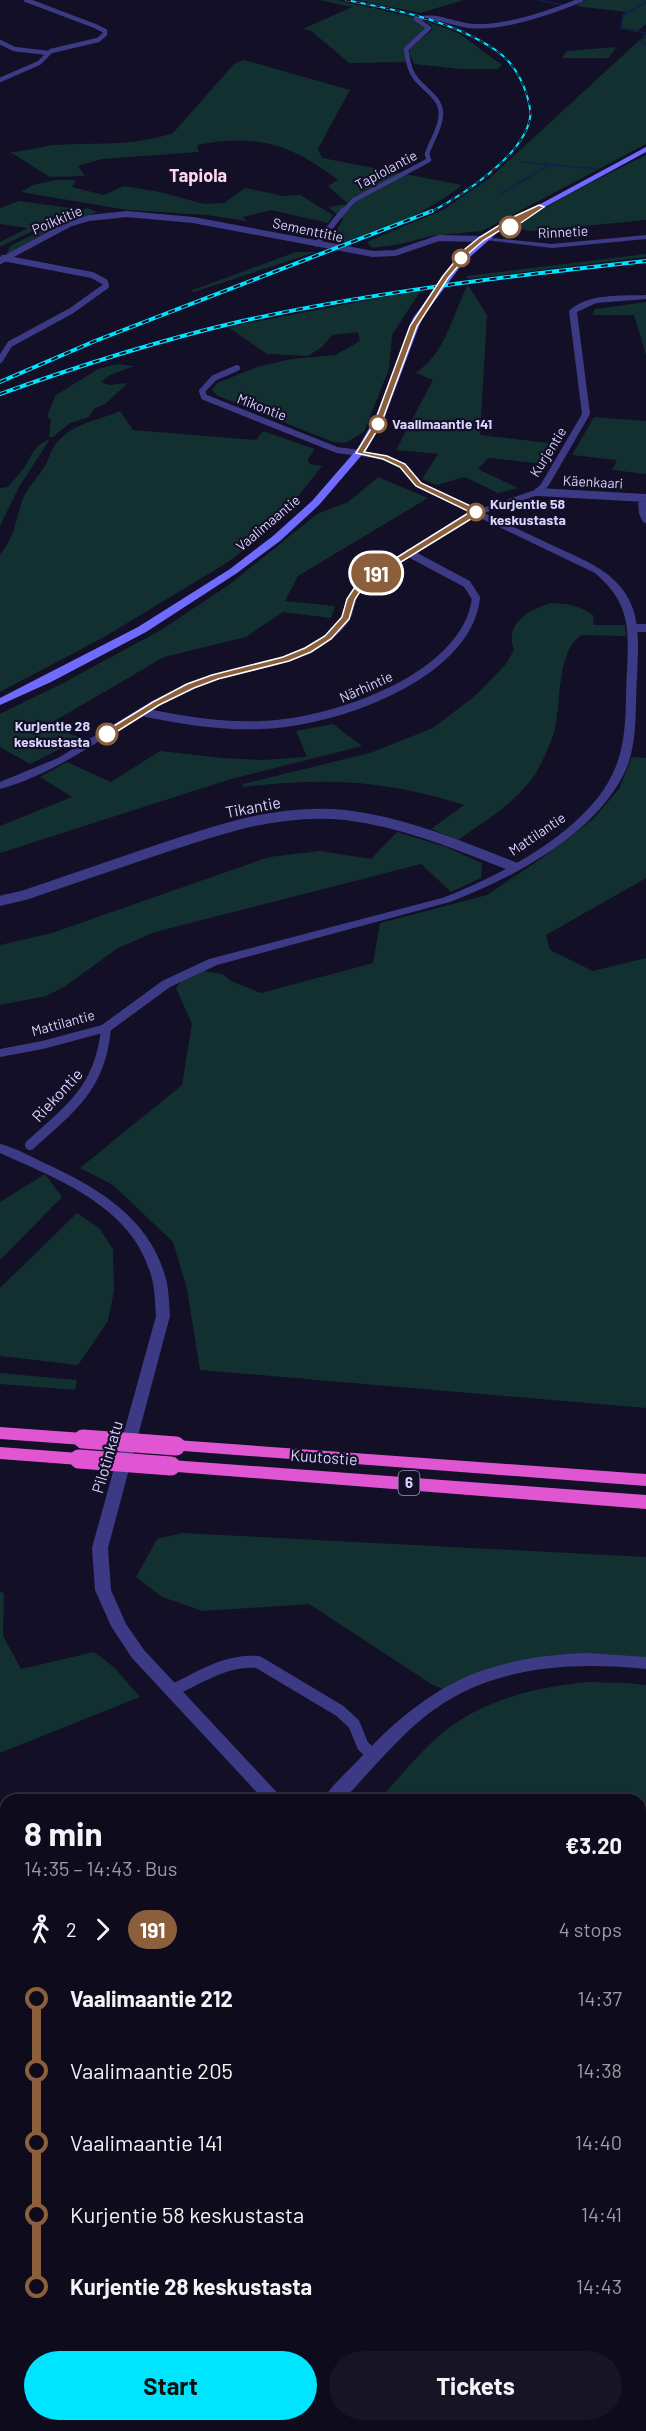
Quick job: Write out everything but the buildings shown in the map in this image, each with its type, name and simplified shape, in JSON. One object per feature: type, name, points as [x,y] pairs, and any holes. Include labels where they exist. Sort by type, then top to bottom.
[{"type":"highway","name":"Kuutostie","points":[[0,1433],[646,1480]]},
{"type":"highway","name":"Kuutostie","points":[[0,1453],[646,1502]]},
{"type":"main road","name":"Vaalimaantie","points":[[454,267],[541,207],[646,149]]},
{"type":"main road","name":"Vaalimaantie","points":[[0,702],[134,633],[218,582],[300,518],[360,453],[378,424],[414,326],[454,267],[482,238],[514,219],[541,207]]},
{"type":"street","points":[[0,80],[39,63],[48,53],[56,49],[98,40],[105,34],[105,31],[26,0]]},
{"type":"street","name":"Tapiolantie","points":[[317,244],[354,200],[429,160],[427,154],[440,125],[442,111],[436,98],[412,75],[409,65],[406,49],[429,28],[416,19],[433,16],[472,26],[490,26],[581,0]]},
{"type":"street","points":[[0,42],[14,49],[48,53]]},
{"type":"street","name":"Sementtitie","points":[[127,214],[193,220],[361,253],[384,254],[439,238],[482,238]]},
{"type":"street","name":"Poikkitie","points":[[1,259],[69,224],[89,218],[127,214]]},
{"type":"street","name":"Rinnetie","points":[[482,238],[552,246],[646,237]]},
{"type":"street","points":[[0,360],[10,344],[71,311],[106,286],[105,282],[92,275],[1,259]]},
{"type":"street","name":"Kurjentie","points":[[0,786],[62,760],[190,686],[215,677],[286,659],[308,650],[328,637],[346,618],[351,599],[362,583],[476,512],[538,492],[545,485],[586,414],[573,311],[578,306],[589,303],[646,297]]},
{"type":"street","name":"Mikontie","points":[[237,368],[207,383],[202,391],[204,397],[337,450],[360,453]]},
{"type":"street","name":"Mattilantie","points":[[0,1053],[43,1045],[106,1028],[166,984],[213,962],[473,891],[553,843],[581,821],[610,788],[621,768],[628,733],[633,628],[626,601],[613,582],[598,571],[419,485],[403,466],[385,458],[360,453]]},
{"type":"street","name":"Käenkaari","points":[[538,492],[644,498]]},
{"type":"street","points":[[644,498],[643,513],[646,519]]},
{"type":"street","name":"Närhintie","points":[[142,712],[205,723],[287,726],[325,718],[360,706],[415,678],[448,651],[459,637],[472,614],[476,598],[467,584],[409,553]]},
{"type":"street","points":[[633,628],[646,628]]},
{"type":"street","name":"Tikantie","points":[[0,902],[231,825],[294,814],[327,813],[388,821],[413,828],[514,867]]},
{"type":"street","name":"Riekontie","points":[[30,1145],[91,1085],[106,1046],[106,1028]]},
{"type":"street","name":"Pilotinkatu","points":[[1,1149],[68,1177],[98,1195],[131,1224],[156,1264],[164,1291],[163,1316],[100,1548],[103,1590],[119,1626],[138,1654],[269,1794]]},
{"type":"street","points":[[338,1794],[421,1711],[450,1692],[504,1669],[572,1658],[646,1663]]},
{"type":"street","points":[[171,1691],[235,1662],[249,1660],[258,1662],[340,1711],[354,1724],[363,1746],[374,1756]]},
{"type":"green space","points":[[319,0],[337,0],[417,18],[414,20],[427,27],[404,48],[407,62],[349,63],[310,30],[303,29],[352,7]]},
{"type":"green space","points":[[357,0],[464,0],[420,13]]},
{"type":"green space","points":[[586,0],[646,0],[646,24],[636,32],[621,28],[623,15],[626,12],[575,6]]},
{"type":"green space","points":[[421,19],[460,34],[502,65],[497,69],[459,69],[414,64],[409,52],[410,48],[432,30],[432,26]]},
{"type":"green space","points":[[646,34],[646,144],[482,231],[431,236],[401,244],[372,248],[367,242],[443,210],[491,177]]},
{"type":"green space","points":[[617,47],[608,58],[562,58],[567,51]]},
{"type":"green space","points":[[244,60],[350,90],[317,147],[322,158],[462,185],[420,212],[345,243],[332,238],[343,219],[328,207],[348,204],[328,186],[338,180],[304,157],[272,144],[255,141],[218,142],[197,145],[199,152],[102,159],[78,166],[85,176],[50,177],[10,152],[56,145],[128,142],[173,133],[234,64]]},
{"type":"green space","points":[[646,155],[646,220],[533,231],[519,229],[505,239],[513,230],[548,207]]},
{"type":"green space","points":[[55,180],[76,180],[72,187],[104,195],[124,186],[160,192],[204,204],[224,203],[245,188],[284,196],[300,195],[333,215],[328,223],[271,210],[243,217],[246,221],[207,215],[127,210],[21,192],[33,185]]},
{"type":"green space","points":[[19,201],[78,209],[0,247],[0,242],[28,228],[0,224],[0,208]]},
{"type":"green space","points":[[87,208],[98,212],[59,225],[7,254],[10,246]]},
{"type":"green space","points":[[296,252],[316,252],[194,292],[190,291]]},
{"type":"green space","points":[[646,254],[646,257],[467,279],[467,276]]},
{"type":"green space","points":[[468,285],[487,315],[480,435],[558,444],[545,464],[488,458],[478,469],[518,488],[498,493],[465,477],[437,485],[422,479],[438,454],[396,450],[433,380],[416,373],[427,364],[442,344]]},
{"type":"green space","points":[[421,290],[392,335],[389,369],[364,432],[345,443],[333,442],[218,396],[212,390],[217,383],[257,367],[291,359],[335,355],[360,341],[358,332],[332,335],[322,347],[308,356],[267,354],[228,327]]},
{"type":"green space","points":[[646,302],[646,355],[634,315],[592,315],[595,309]]},
{"type":"green space","points":[[117,364],[134,366],[110,375],[101,382],[109,385],[128,383],[105,404],[94,409],[89,417],[70,423],[53,437],[49,437],[51,420],[47,416],[56,395],[98,369]]},
{"type":"green space","points":[[120,411],[133,430],[256,440],[263,431],[315,449],[308,459],[310,464],[322,466],[267,532],[228,562],[106,636],[0,692],[0,554],[11,536],[23,499],[61,438],[77,427]]},
{"type":"green space","points":[[594,417],[646,421],[646,474],[612,470],[617,460],[572,455]]},
{"type":"green space","points":[[50,439],[19,487],[0,526],[0,488],[8,487],[36,449]]},
{"type":"green space","points":[[378,477],[428,498],[298,576],[285,601],[335,606],[331,618],[283,612],[246,637],[164,657],[46,726],[82,738],[30,764],[0,747],[0,714],[161,630],[230,584],[317,514],[348,502]]},
{"type":"green space","points":[[551,603],[583,609],[593,615],[594,625],[625,625],[626,636],[581,635],[573,643],[561,678],[555,729],[535,774],[507,805],[458,840],[431,829],[464,805],[408,790],[329,782],[243,787],[243,784],[370,753],[433,728],[476,695],[506,664],[514,650],[512,633],[520,619]]},
{"type":"green space","points":[[333,724],[362,746],[231,779],[0,853],[0,826],[72,797],[40,777],[67,762],[111,782],[160,751],[262,760],[307,757],[296,731]]},
{"type":"green space","points":[[632,757],[646,758],[646,878],[546,935],[550,950],[593,971],[646,958],[646,1408],[200,1370],[187,1289],[173,1242],[113,1185],[80,1168],[182,1085],[192,1024],[176,988],[186,975],[204,971],[223,974],[231,981],[261,993],[373,963],[380,923],[487,895],[542,858],[593,819],[619,789]]},
{"type":"green space","points":[[397,832],[446,847],[482,863],[481,878],[451,892],[421,864],[155,932],[118,948],[64,987],[46,996],[0,1005],[0,945],[52,933],[269,857],[320,851],[371,859]]},
{"type":"green space","points":[[45,1174],[62,1197],[0,1260],[0,1202]]},
{"type":"green space","points":[[77,1213],[99,1228],[113,1249],[114,1291],[108,1321],[78,1365],[0,1356],[0,1288]]},
{"type":"green space","points":[[0,1373],[77,1380],[75,1390],[0,1384]]},
{"type":"green space","points":[[182,1533],[646,1557],[646,1663],[572,1658],[450,1692],[433,1685],[309,1604],[203,1611],[162,1597],[136,1577],[157,1539]]},
{"type":"green space","points":[[0,1592],[4,1593],[3,1636],[21,1669],[94,1652],[114,1667],[140,1697],[0,1753]]},
{"type":"green space","points":[[588,1682],[646,1685],[646,1794],[384,1794],[431,1743],[450,1727],[499,1701],[551,1687]]},
{"type":"waterway","points":[[538,0],[563,5]]},
{"type":"waterway","points":[[646,2],[623,15],[621,28],[646,33]]},
{"type":"waterway","points":[[646,36],[640,41],[646,45]]},
{"type":"waterway","points":[[522,162],[598,169]]},
{"type":"waterway","points":[[500,194],[549,165]]},
{"type":"railway","points":[[346,0],[424,18],[462,32],[506,58],[524,87],[530,106],[530,118],[525,133],[516,147],[489,174],[429,213]]},
{"type":"railway","points":[[0,382],[95,341],[432,211]]},
{"type":"railway","points":[[0,394],[148,346],[208,329],[288,311],[441,286],[646,261]]},
{"type":"bus line","name":"191","points":[[107,734],[174,693],[190,686],[215,677],[286,659],[308,650],[328,637],[346,618],[351,599],[362,583],[476,512],[419,485],[403,466],[385,458],[360,453],[378,424],[392,390],[400,362],[423,308],[468,250],[482,238],[514,219],[541,207],[510,227]]},
{"type":"place","name":"Vaalimaantie 141","points":[[378,424]]},
{"type":"place","name":"Kurjentie 58 keskustasta","points":[[476,512]]},
{"type":"place","name":"Kurjentie 28 keskustasta","points":[[107,734]]},
{"type":"district","name":"Tapiola","points":[[198,176]]}]
